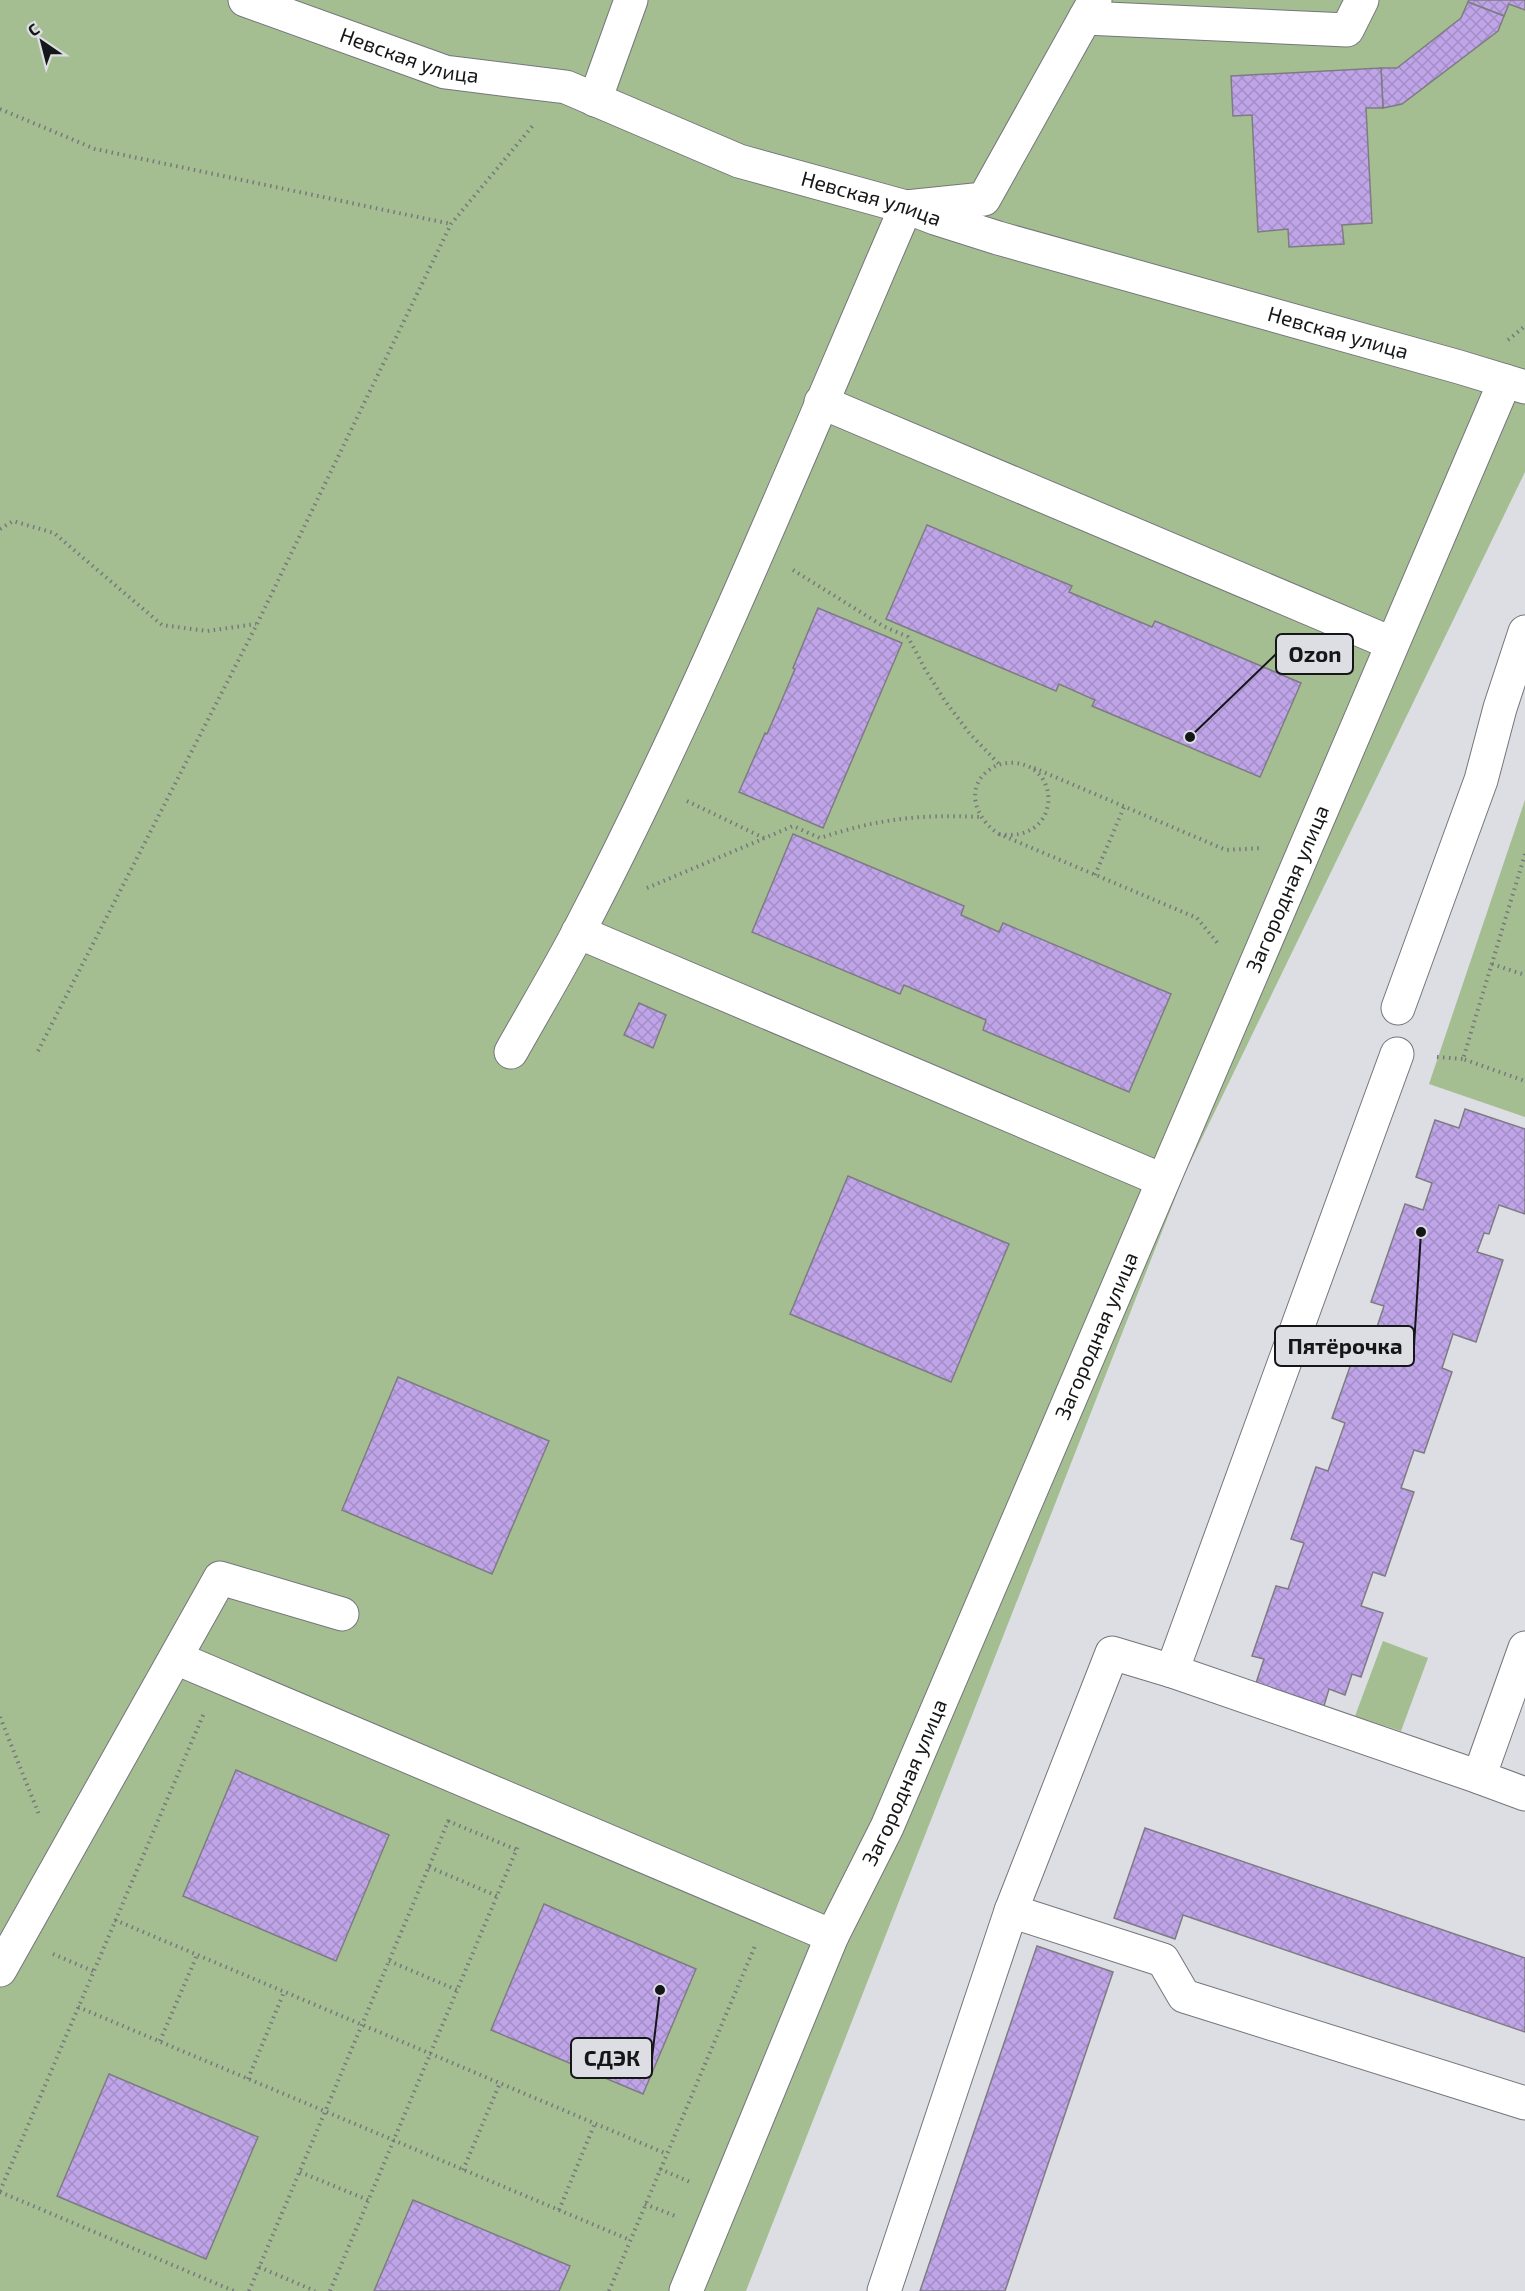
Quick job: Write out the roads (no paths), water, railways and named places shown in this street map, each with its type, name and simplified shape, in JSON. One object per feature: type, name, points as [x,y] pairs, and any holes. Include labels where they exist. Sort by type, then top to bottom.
[{"type":"street","name":"Невская улица","points":[[245,0],[445,72],[566,87],[739,161],[906,207],[998,238],[1515,384]]},
{"type":"street","points":[[595,100],[632,0]]},
{"type":"street","points":[[511,1052],[578,932],[727,624],[906,207],[984,198],[1090,9],[1347,30],[1362,0]]},
{"type":"street","name":"Загородная улица","points":[[686,2291],[832,1936],[887,1827],[1391,643],[1515,384]]},
{"type":"street","points":[[822,402],[1391,643]]},
{"type":"street","points":[[1398,1008],[1481,780],[1500,708],[1525,632]]},
{"type":"street","points":[[578,932],[1162,1180]]},
{"type":"street","points":[[1172,1671],[1397,1054]]},
{"type":"street","points":[[0,1970],[220,1578],[342,1614]]},
{"type":"street","points":[[1479,1777],[1525,1648]]},
{"type":"street","points":[[884,2291],[1011,1911],[1112,1653],[1172,1671],[1525,1794]]},
{"type":"street","points":[[176,1658],[832,1936]]},
{"type":"street","points":[[1011,1911],[1163,1960],[1184,1996],[1525,2103]]},
{"type":"place","name":"Ozon","points":[[1190,737]]},
{"type":"place","name":"Пятёрочка","points":[[1421,1232]]},
{"type":"place","name":"СДЭК","points":[[660,1990]]}]
